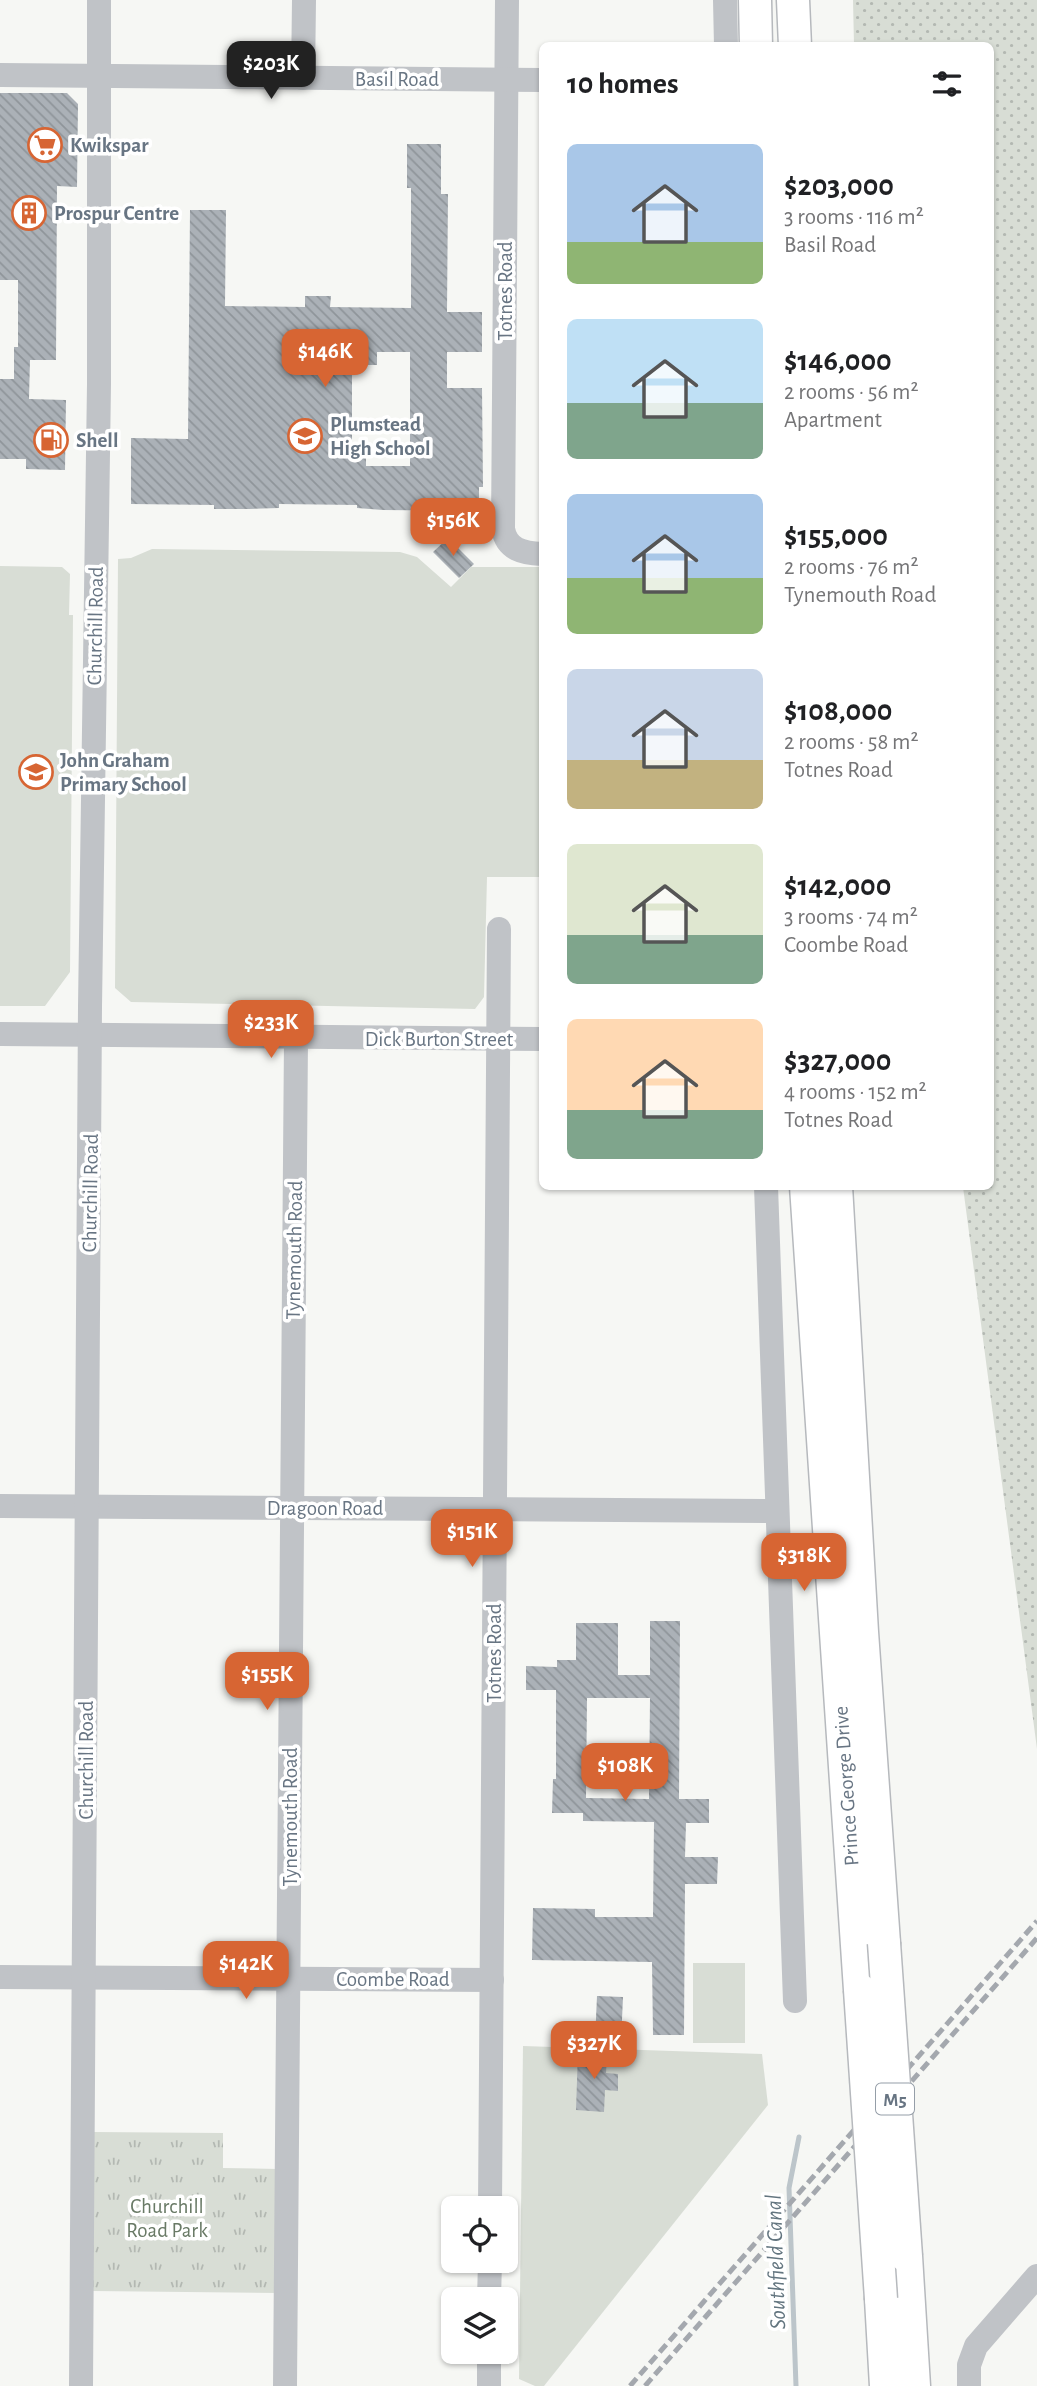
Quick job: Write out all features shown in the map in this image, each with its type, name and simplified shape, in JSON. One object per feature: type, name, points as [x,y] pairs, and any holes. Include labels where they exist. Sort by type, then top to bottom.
[{"type":"main road","points":[[755,0],[756,42]]},
{"type":"main road","points":[[793,0],[795,42]]},
{"type":"main road","name":"Prince George Drive","points":[[806,1190],[886,2386]]},
{"type":"main road","name":"Prince George Drive","points":[[836,1190],[862,1632],[914,2386]]},
{"type":"street","name":"Churchill Road","points":[[81,2386],[91,1033],[99,384],[99,0]]},
{"type":"street","points":[[303,78],[304,0]]},
{"type":"street","name":"Totnes Road","points":[[507,0],[503,529],[507,541],[517,550],[539,554]]},
{"type":"street","points":[[725,0],[726,42]]},
{"type":"street","name":"Basil Road","points":[[0,75],[539,80]]},
{"type":"street","name":"Totnes Road","points":[[490,2196],[499,929]]},
{"type":"street","name":"Dick Burton Street","points":[[0,1034],[539,1039]]},
{"type":"street","name":"Tynemouth Road","points":[[285,2386],[296,1038]]},
{"type":"street","points":[[766,1190],[795,2001]]},
{"type":"street","name":"Dragoon Road","points":[[0,1506],[776,1511]]},
{"type":"street","name":"Coombe Road","points":[[0,1977],[492,1980]]},
{"type":"street","points":[[969,2386],[969,2365],[976,2346],[1037,2276]]},
{"type":"street","points":[[489,2364],[489,2386]]},
{"type":"green space","points":[[853,0],[1037,0],[1037,1749],[963,1190],[994,1190],[994,42],[854,42]]},
{"type":"green space","points":[[152,549],[400,552],[417,557],[451,587],[471,567],[539,567],[539,877],[487,877],[484,997],[475,1009],[131,1002],[115,988],[118,559],[131,558]]},
{"type":"green space","name":"John Graham Primary School","points":[[0,566],[62,567],[70,574],[69,615],[73,615],[70,972],[45,1006],[0,1006]]},
{"type":"green space","points":[[693,1963],[745,1963],[745,2043],[693,2043]]},
{"type":"green space","points":[[523,2046],[762,2054],[768,2105],[544,2386],[535,2386],[519,2379]]},
{"type":"green space","name":"Churchill Road Park","points":[[94,2132],[223,2133],[223,2168],[278,2169],[278,2293],[92,2291]]},
{"type":"building","name":"Prospur Centre","points":[[0,93],[67,93],[78,104],[77,187],[57,186],[56,360],[30,360],[29,399],[66,400],[65,470],[26,469],[26,459],[0,459],[0,379],[14,379],[14,347],[18,347],[18,280],[0,280]]},
{"type":"building","points":[[407,144],[441,144],[441,194],[448,194],[447,312],[482,312],[482,352],[447,352],[447,388],[482,388],[483,487],[479,487],[479,511],[383,510],[357,508],[357,505],[279,504],[279,508],[214,509],[214,505],[131,504],[131,438],[188,439],[190,210],[226,210],[225,306],[305,307],[305,296],[331,296],[330,307],[411,308],[411,188],[407,188]],"holes":[[[377,352],[410,352],[410,466],[366,466],[366,442],[352,442],[352,365],[377,365]]]},
{"type":"building","points":[[448,538],[474,564],[459,578],[433,552]]},
{"type":"building","points":[[650,1621],[680,1621],[679,1799],[709,1799],[709,1823],[686,1823],[685,1857],[718,1857],[717,1884],[685,1884],[684,2035],[653,2035],[652,1962],[532,1960],[533,1908],[595,1909],[595,1917],[653,1917],[654,1822],[583,1821],[583,1813],[552,1813],[553,1779],[556,1779],[556,1690],[526,1690],[526,1666],[557,1667],[557,1660],[576,1660],[576,1623],[618,1623],[618,1675],[650,1675]],"holes":[[[587,1698],[650,1698],[649,1799],[586,1798]]]},
{"type":"building","points":[[597,1996],[623,1997],[621,2042],[595,2041]]},
{"type":"building","points":[[578,2051],[607,2053],[606,2073],[618,2074],[618,2091],[605,2090],[604,2112],[576,2110]]},
{"type":"waterway","name":"Southfield Canal","points":[[796,2386],[789,2188],[799,2137]]},
{"type":"railway","points":[[630,2386],[1037,1921]]},
{"type":"railway","points":[[645,2386],[1037,1938]]},
{"type":"place","name":"Kwikspar","points":[[45,145]]},
{"type":"place","name":"Prospur Centre","points":[[29,213]]},
{"type":"place","name":"Plumstead High School","points":[[305,436]]},
{"type":"place","name":"Shell","points":[[51,440]]},
{"type":"place","name":"John Graham Primary School","points":[[36,772]]}]
